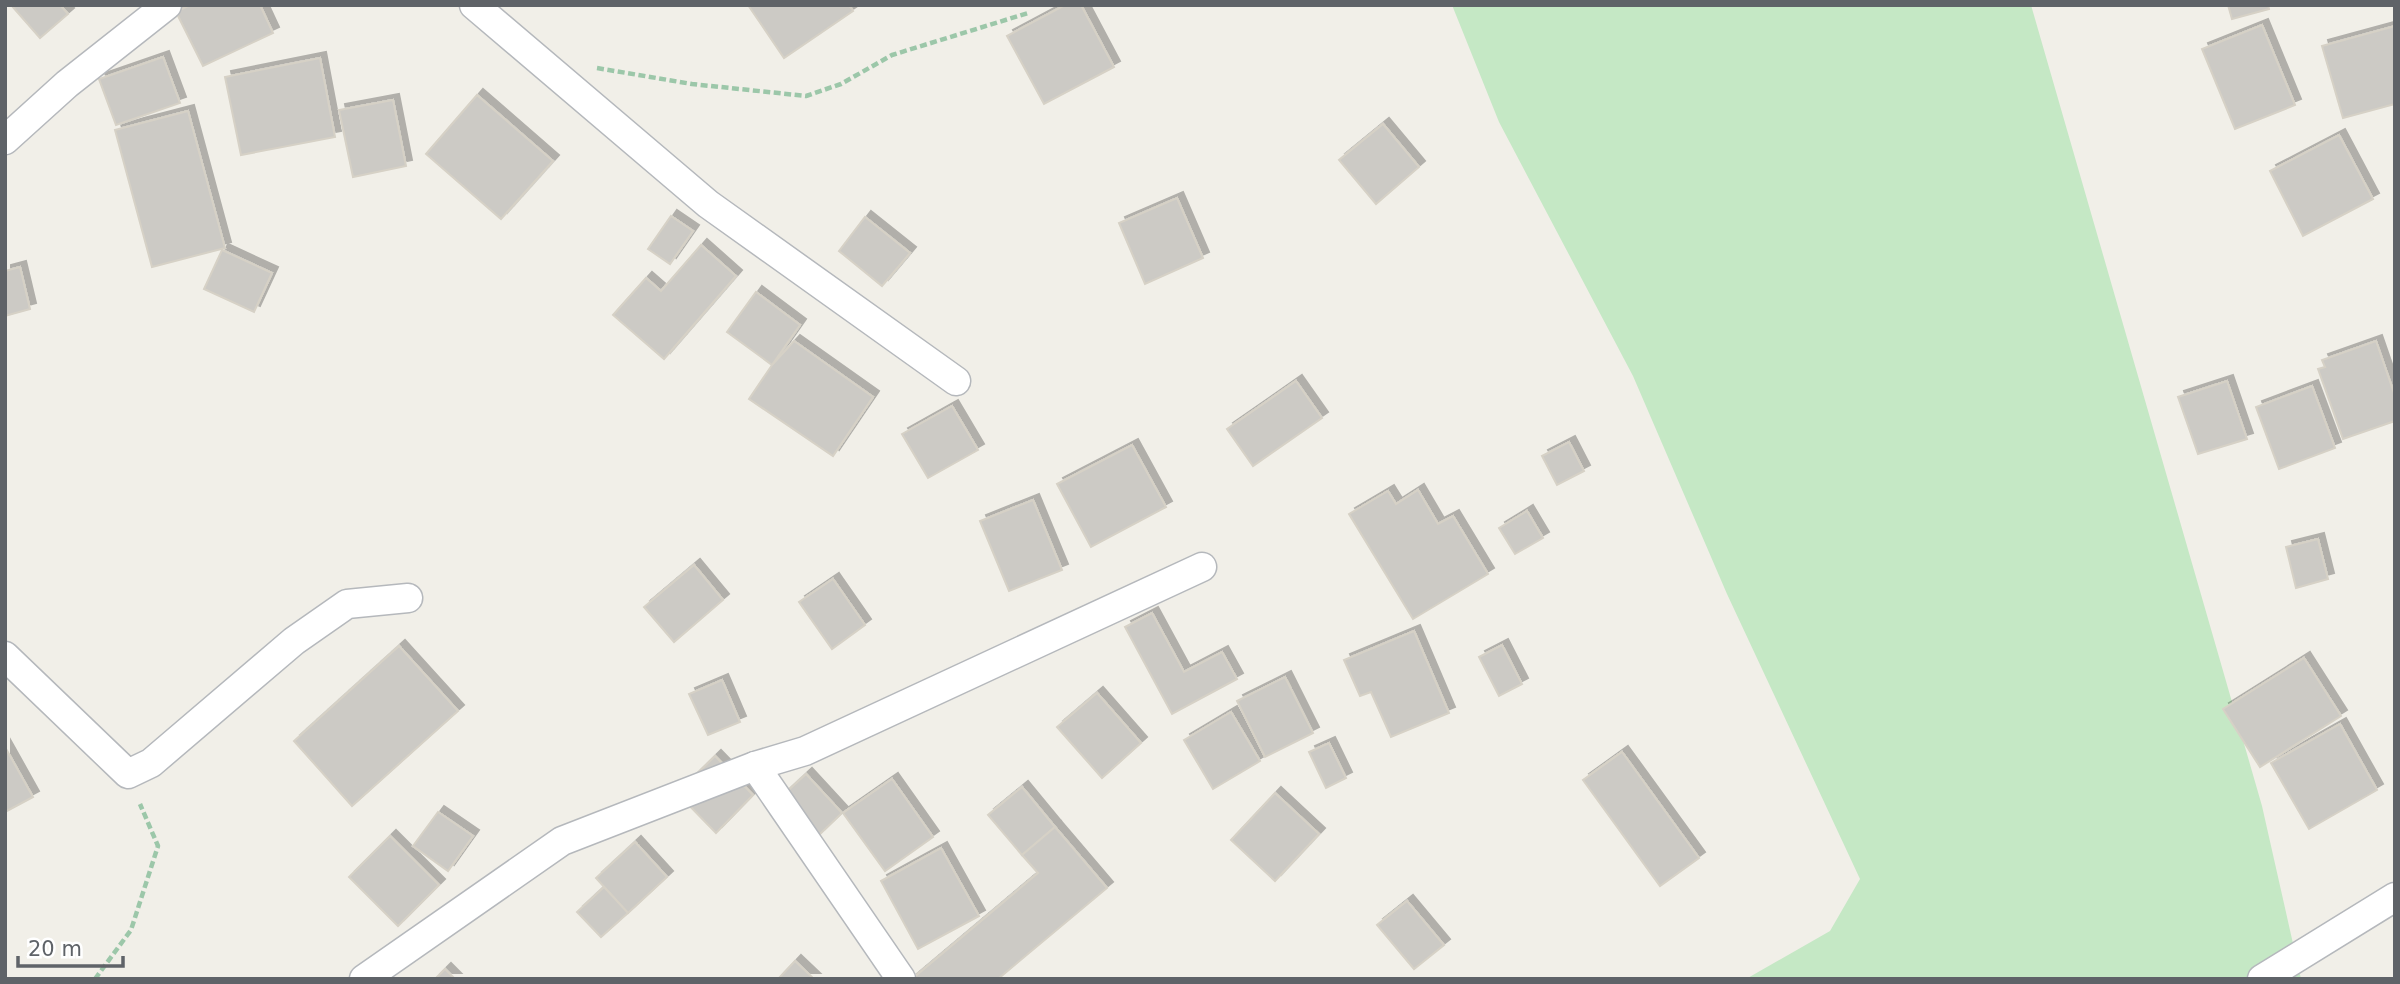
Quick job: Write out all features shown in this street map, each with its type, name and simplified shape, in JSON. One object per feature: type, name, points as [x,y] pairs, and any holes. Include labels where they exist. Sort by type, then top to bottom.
[{"type":"street","points":[[5,140],[67,84],[167,5]]},
{"type":"street","points":[[474,5],[708,204],[956,381]]},
{"type":"street","points":[[364,979],[562,841],[755,766],[805,751],[1202,567]]},
{"type":"street","points":[[5,656],[128,774],[151,764],[294,641],[347,604],[408,598]]},
{"type":"street","points":[[755,766],[901,979]]},
{"type":"street","points":[[2262,979],[2395,897]]},
{"type":"path","points":[[589,66],[692,84],[806,96],[841,84],[892,55],[1028,13]]},
{"type":"path","points":[[95,979],[131,930],[158,846],[128,774]]},
{"type":"green space","points":[[1452,5],[2031,5],[2262,806],[2301,979],[1746,979],[1830,931],[1860,879],[1727,594],[1633,376],[1499,122]]},
{"type":"building","points":[[11,5],[60,5],[68,14],[40,38]]},
{"type":"building","points":[[190,5],[260,5],[273,33],[203,66],[176,12]]},
{"type":"building","points":[[748,5],[849,5],[853,11],[784,58]]},
{"type":"building","points":[[1065,5],[1081,5],[1114,67],[1044,104],[1007,36]]},
{"type":"building","points":[[2228,5],[2268,5],[2269,9],[2232,19]]},
{"type":"building","points":[[2262,25],[2295,105],[2235,129],[2202,49]]},
{"type":"building","points":[[2395,26],[2395,104],[2343,118],[2322,46]]},
{"type":"building","points":[[163,57],[180,103],[116,125],[99,79]]},
{"type":"building","points":[[320,58],[335,137],[241,155],[225,77]]},
{"type":"building","points":[[477,95],[553,161],[501,219],[426,154]]},
{"type":"building","points":[[393,100],[406,166],[353,177],[339,110]]},
{"type":"building","points":[[188,111],[225,248],[152,267],[115,130]]},
{"type":"building","points":[[1383,124],[1419,167],[1376,204],[1339,160]]},
{"type":"building","points":[[2339,135],[2373,199],[2303,236],[2270,171]]},
{"type":"building","points":[[1177,198],[1203,258],[1145,284],[1119,223]]},
{"type":"building","points":[[671,216],[693,231],[670,264],[648,249]]},
{"type":"building","points":[[865,217],[910,253],[882,286],[839,251]]},
{"type":"building","points":[[701,245],[736,276],[664,359],[613,315],[646,278],[661,291]]},
{"type":"building","points":[[222,250],[272,273],[254,312],[204,289]]},
{"type":"building","points":[[20,267],[30,309],[5,316],[5,271]]},
{"type":"building","points":[[756,292],[800,325],[772,365],[727,332]]},
{"type":"building","points":[[794,341],[873,397],[833,456],[749,399],[772,365]]},
{"type":"building","points":[[2376,341],[2395,396],[2395,421],[2343,439],[2318,369],[2325,367],[2322,360]]},
{"type":"building","points":[[1296,381],[1322,418],[1253,466],[1227,429]]},
{"type":"building","points":[[2227,381],[2247,439],[2198,454],[2178,397]]},
{"type":"building","points":[[2312,386],[2335,448],[2279,469],[2256,407]]},
{"type":"building","points":[[952,406],[978,450],[928,478],[902,434]]},
{"type":"building","points":[[1569,442],[1584,471],[1557,485],[1542,456]]},
{"type":"building","points":[[1132,445],[1166,507],[1091,547],[1057,484]]},
{"type":"building","points":[[1418,490],[1438,524],[1453,516],[1488,574],[1413,619],[1349,514],[1388,491],[1396,504]]},
{"type":"building","points":[[1033,500],[1062,570],[1009,591],[980,521]]},
{"type":"building","points":[[1527,511],[1543,538],[1515,554],[1499,528]]},
{"type":"building","points":[[2318,539],[2328,579],[2296,588],[2286,547]]},
{"type":"building","points":[[694,565],[723,600],[674,642],[644,607]]},
{"type":"building","points":[[833,579],[865,625],[832,649],[799,602]]},
{"type":"building","points":[[1152,613],[1184,672],[1222,652],[1237,679],[1172,714],[1125,627]]},
{"type":"building","points":[[1414,631],[1449,713],[1391,737],[1371,692],[1360,696],[1344,660]]},
{"type":"building","points":[[1502,645],[1522,684],[1499,696],[1479,657]]},
{"type":"building","points":[[399,646],[458,711],[352,806],[294,741]]},
{"type":"building","points":[[2304,658],[2341,716],[2260,767],[2223,709]]},
{"type":"building","points":[[1285,677],[1313,733],[1265,757],[1237,701]]},
{"type":"building","points":[[722,680],[740,722],[708,735],[689,694]]},
{"type":"building","points":[[1097,693],[1141,743],[1102,778],[1057,727]]},
{"type":"building","points":[[1231,712],[1260,761],[1213,789],[1184,740]]},
{"type":"building","points":[[2340,724],[2377,790],[2309,829],[2271,763]]},
{"type":"building","points":[[1329,743],[1346,778],[1326,788],[1309,752]]},
{"type":"building","points":[[5,747],[33,797],[5,812]]},
{"type":"building","points":[[1622,752],[1699,858],[1660,886],[1583,780]]},
{"type":"building","points":[[715,756],[753,795],[716,833],[677,793]]},
{"type":"building","points":[[806,774],[842,813],[819,835],[782,796]]},
{"type":"building","points":[[892,779],[933,837],[885,871],[843,813]]},
{"type":"building","points":[[1022,787],[1055,827],[1022,855],[988,815]]},
{"type":"building","points":[[1275,793],[1319,834],[1275,881],[1231,840]]},
{"type":"building","points":[[438,812],[473,836],[448,871],[413,846]]},
{"type":"building","points":[[1055,827],[1107,888],[998,979],[912,979],[1038,873],[1022,855]]},
{"type":"building","points":[[390,836],[439,885],[398,926],[349,877]]},
{"type":"building","points":[[635,842],[667,877],[628,913],[596,878]]},
{"type":"building","points":[[941,848],[979,916],[918,949],[881,881]]},
{"type":"building","points":[[604,887],[628,913],[601,937],[577,912]]},
{"type":"building","points":[[1407,901],[1444,945],[1414,969],[1377,925]]},
{"type":"building","points":[[795,961],[814,979],[778,979]]},
{"type":"building","points":[[445,969],[455,979],[435,979]]}]
